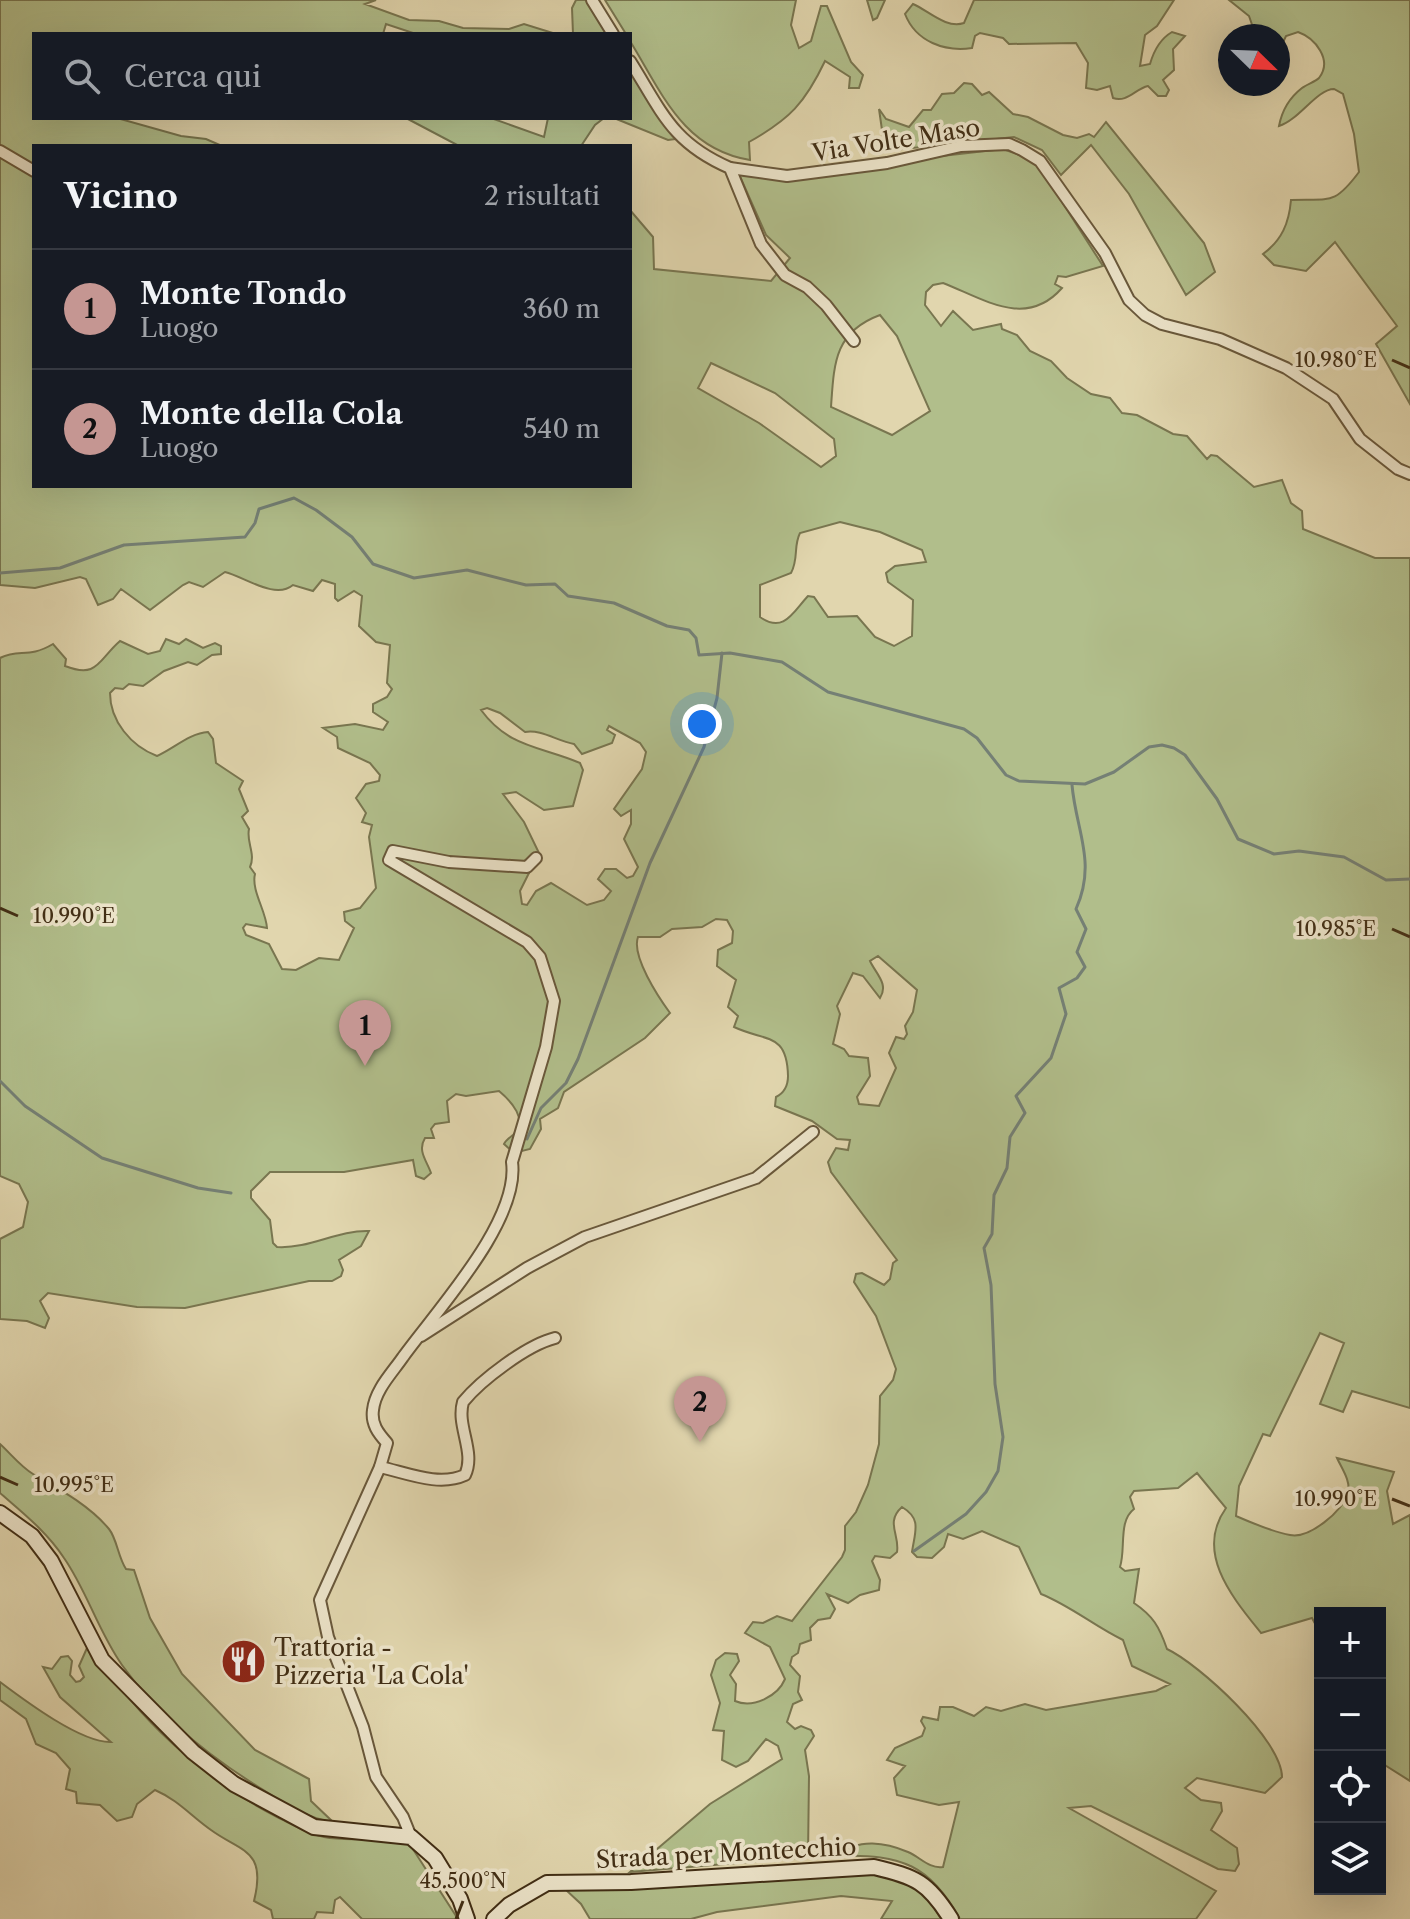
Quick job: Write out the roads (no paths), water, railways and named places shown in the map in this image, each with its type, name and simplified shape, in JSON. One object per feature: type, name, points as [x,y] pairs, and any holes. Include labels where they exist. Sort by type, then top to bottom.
[{"type":"street","points":[[592,0],[612,32]]},
{"type":"street","name":"Via Volte Maso","points":[[632,64],[676,134],[701,155],[730,168],[787,176],[887,163],[961,146],[1009,144],[1022,150],[1040,161],[1105,253],[1129,300],[1145,315],[1173,327],[1220,339],[1286,368],[1333,399],[1360,439],[1398,469],[1410,474]]},
{"type":"street","points":[[0,151],[32,170]]},
{"type":"street","points":[[730,168],[761,244],[785,275],[807,287],[826,305],[854,341]]},
{"type":"street","points":[[467,1919],[460,1899],[435,1858],[411,1837],[403,1817],[376,1777],[363,1727],[328,1637],[320,1600],[380,1467],[387,1443],[374,1425],[376,1398],[419,1336],[454,1293],[509,1201],[514,1178],[512,1162],[546,1047],[554,1001],[540,957],[527,942],[389,860],[393,851],[449,862],[527,867],[536,858]]},
{"type":"street","points":[[419,1336],[527,1268],[585,1237],[756,1178],[813,1132]]},
{"type":"street","points":[[380,1467],[434,1480],[453,1480],[465,1475],[469,1457],[461,1420],[463,1402],[540,1342],[555,1338]]},
{"type":"street","points":[[0,1513],[32,1536],[51,1561],[102,1660],[193,1752],[234,1784],[314,1827],[411,1837]]},
{"type":"street","name":"Strada per Montecchio","points":[[494,1919],[517,1899],[547,1883],[631,1882],[874,1867],[910,1876],[932,1889],[951,1919]]},
{"type":"waterway","points":[[0,573],[60,568],[124,545],[245,537],[255,523],[259,509],[294,498],[352,537],[373,564],[414,578],[467,570],[526,585],[555,584],[568,596],[614,603],[667,626],[689,630],[696,638],[699,655],[730,653],[782,662],[828,692],[964,729],[977,738],[1006,775],[1019,781],[1085,784],[1114,772],[1149,747],[1162,745],[1174,748],[1185,755],[1217,799],[1238,839],[1274,854],[1299,851],[1344,857],[1386,880],[1410,879]]},
{"type":"waterway","points":[[527,1139],[541,1108],[566,1083],[578,1059],[650,863],[704,747],[717,698],[722,653]]},
{"type":"waterway","points":[[914,1551],[966,1514],[986,1492],[998,1471],[1003,1437],[995,1384],[991,1285],[984,1248],[992,1234],[994,1195],[1007,1168],[1010,1137],[1025,1113],[1016,1096],[1051,1058],[1066,1014],[1059,988],[1077,978],[1085,967],[1077,952],[1086,929],[1076,909],[1082,892],[1085,861],[1072,785]]},
{"type":"waterway","points":[[0,1081],[25,1106],[102,1158],[198,1188],[231,1193]]},
{"type":"place","name":"Monte Tondo","points":[[365,1066]]},
{"type":"place","name":"Monte della Cola","points":[[700,1442]]},
{"type":"place","name":"Trattoria - Pizzeria 'La Cola'","points":[[243,1661]]}]
